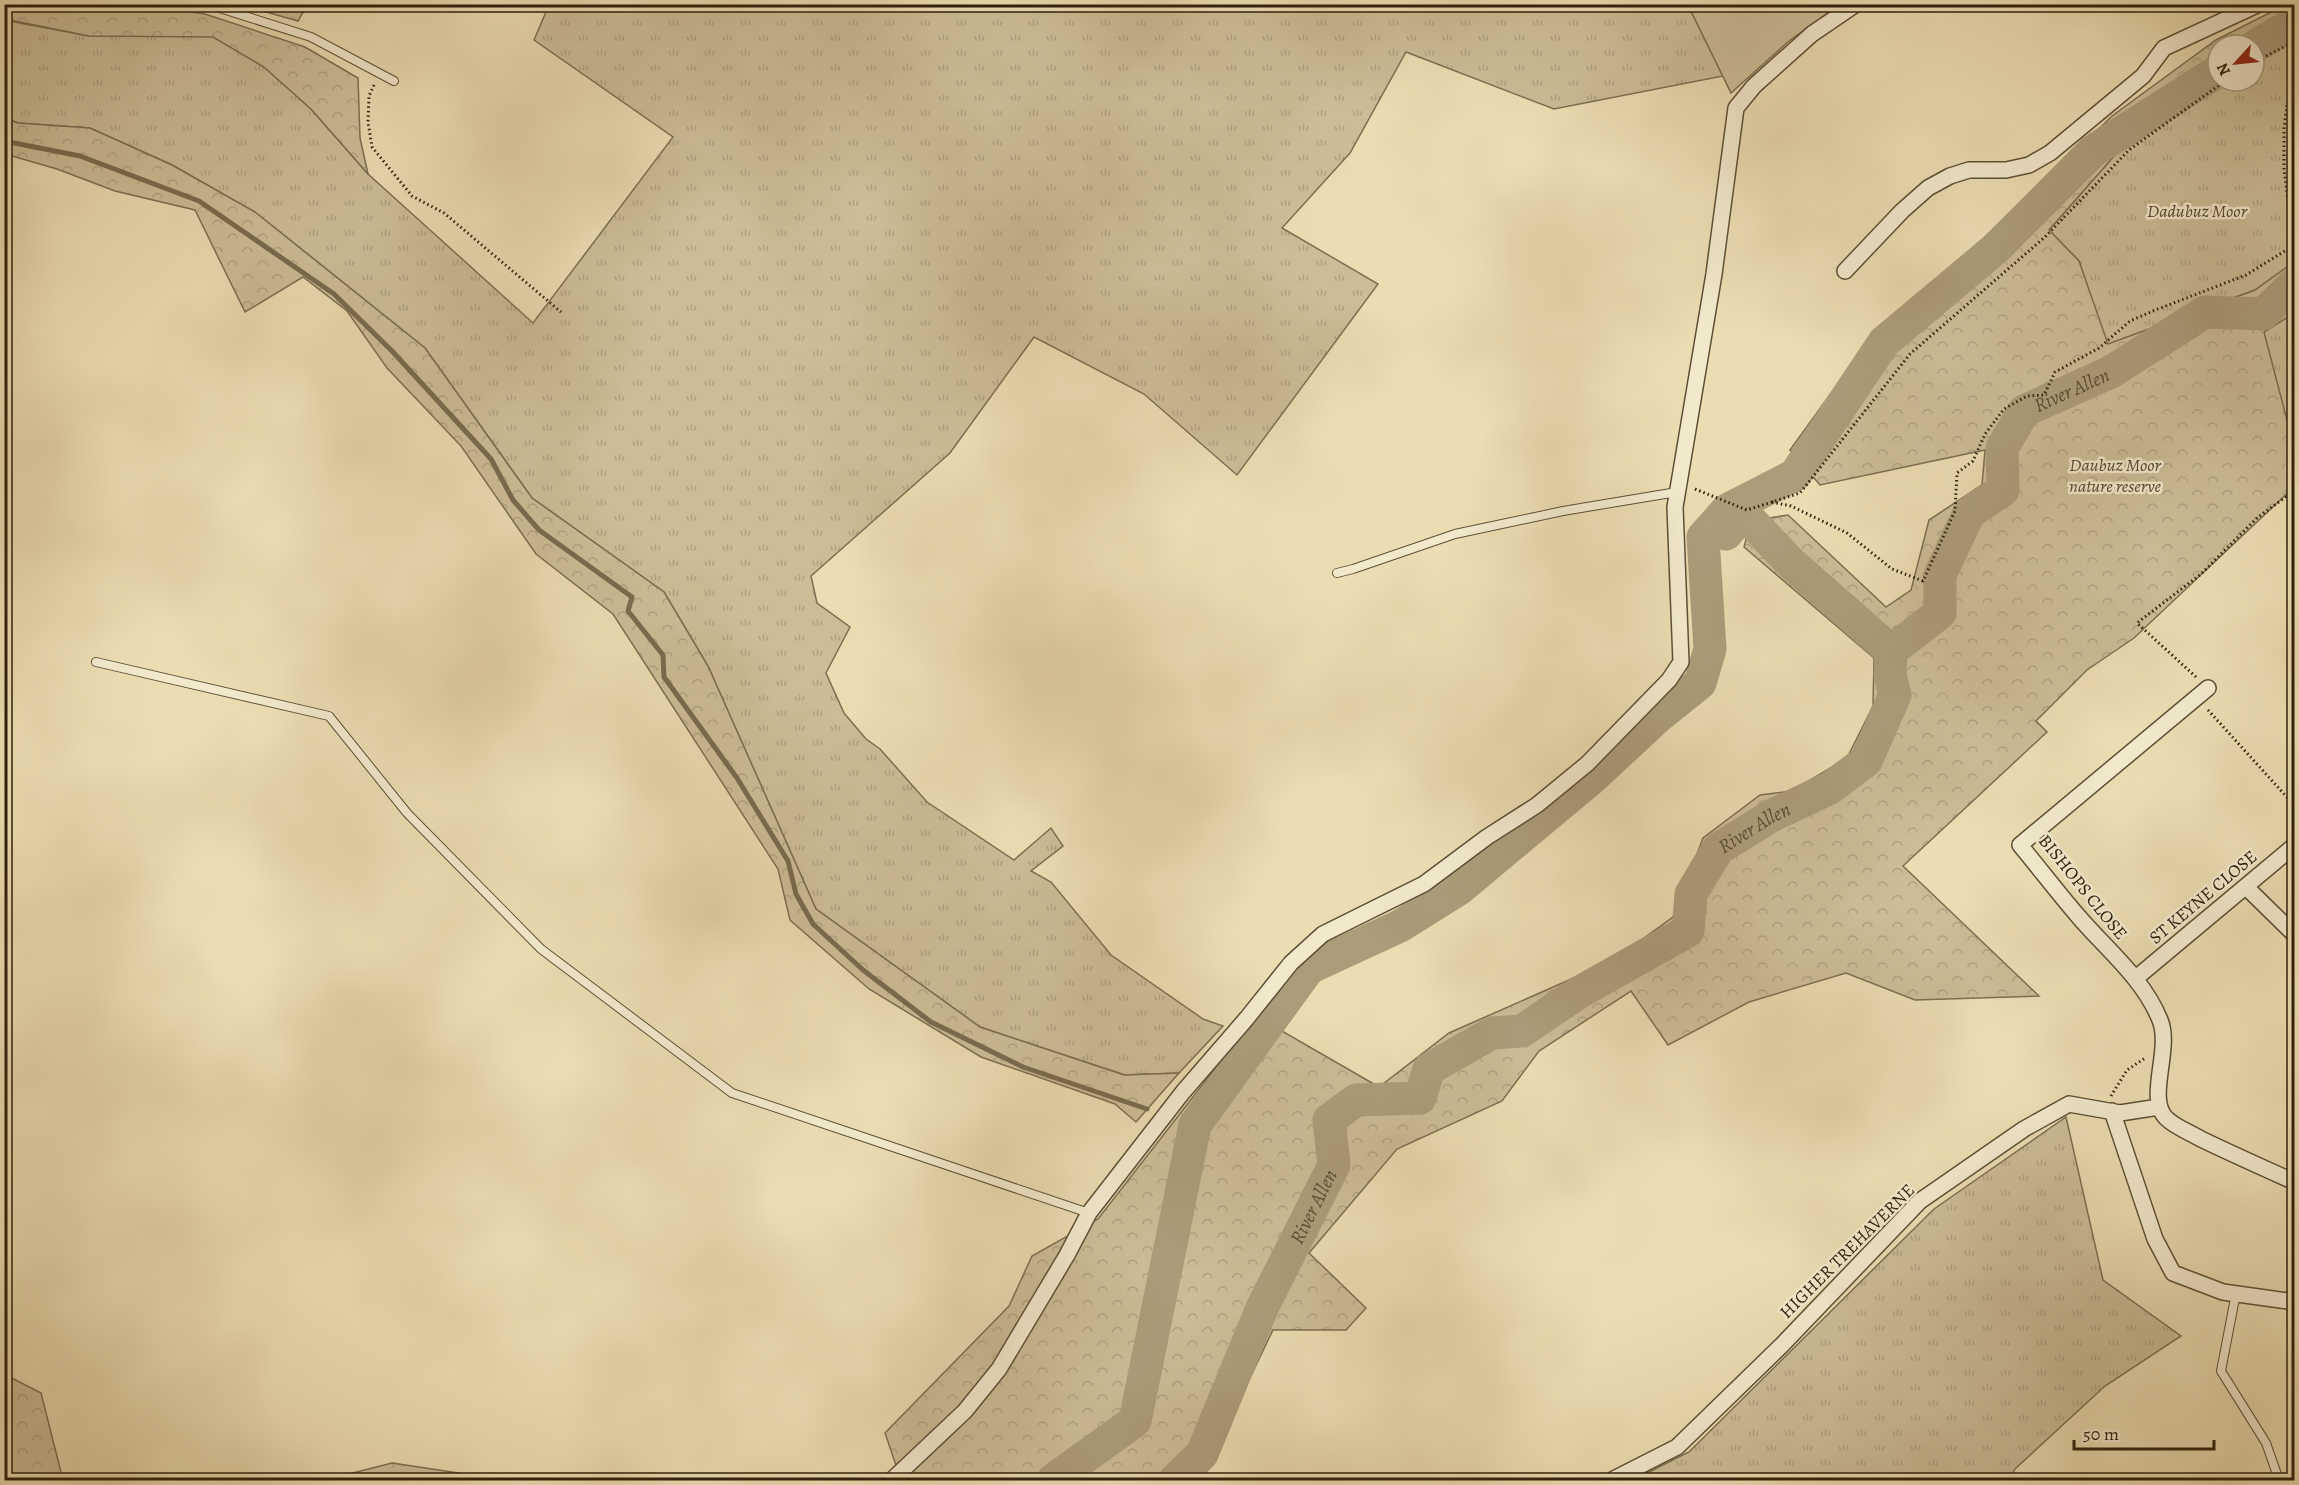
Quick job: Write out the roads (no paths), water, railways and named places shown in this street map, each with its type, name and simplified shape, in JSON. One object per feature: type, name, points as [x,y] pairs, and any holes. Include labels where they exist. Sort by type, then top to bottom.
[{"type":"street","points":[[892,1480],[965,1411],[999,1369],[1067,1255],[1089,1213],[1183,1092],[1291,963],[1323,934],[1424,884],[1487,837],[1537,805],[1587,764],[1669,680],[1681,662],[1675,507],[1714,274],[1736,108],[1754,86],[1812,34],[1856,4]]},
{"type":"street","points":[[1845,271],[1902,211],[1928,188],[1950,176],[1970,170],[2006,170],[2029,165],[2050,153],[2143,76],[2164,48],[2259,4]]},
{"type":"street","name":"BISHOPS CLOSE","points":[[2159,1107],[2157,1101],[2164,1045],[2162,1024],[2151,999],[2136,978],[2079,917],[2020,845],[2202,693]]},
{"type":"street","name":"ST KEYNE CLOSE","points":[[2136,978],[2295,846]]},
{"type":"street","points":[[2246,887],[2295,934]]},
{"type":"street","name":"HIGHER TREHAVERNE","points":[[1612,1480],[1677,1447],[1781,1347],[1920,1201],[2024,1129],[2069,1104],[2120,1113],[2140,1112],[2159,1107]]},
{"type":"street","points":[[2159,1107],[2164,1116],[2175,1125],[2223,1150],[2295,1180]]},
{"type":"street","points":[[2112,1111],[2155,1239],[2173,1273],[2223,1292],[2288,1301],[2295,1297]]},
{"type":"lane","points":[[207,4],[310,38],[394,81]]},
{"type":"lane","points":[[1337,573],[1455,534],[1678,488]]},
{"type":"lane","points":[[96,662],[329,716],[407,813],[541,949],[732,1093],[1089,1213]]},
{"type":"lane","points":[[2235,1293],[2220,1371],[2266,1443],[2279,1480]]},
{"type":"waterway","points":[[2266,40],[2294,23]]},
{"type":"waterway","points":[[1053,1480],[1135,1421],[1195,1125],[1309,968],[1400,926],[1459,889],[1592,778],[1660,715],[1700,683],[1710,649],[1703,537],[1727,510],[1795,475],[1884,342],[1995,249],[2093,151],[2206,79]]},
{"type":"waterway","points":[[4,141],[80,156],[199,201],[334,294],[392,351],[491,459],[513,500],[539,530],[632,597],[628,611],[663,655],[664,677],[737,778],[788,861],[796,894],[813,924],[863,970],[931,1022],[1023,1067],[1147,1109]]},
{"type":"waterway","name":"River Allen","points":[[1175,1480],[1202,1454],[1262,1308],[1334,1165],[1329,1120],[1356,1100],[1420,1098],[1429,1069],[1492,1033],[1522,1031],[1578,993],[1688,931],[1691,894],[1718,849],[1771,816],[1830,788],[1866,761],[1895,695],[1890,675],[1891,651],[1940,613],[1940,575],[1969,513],[2003,490],[2002,448],[2024,411],[2111,372],[2205,312],[2263,314],[2294,284]]},
{"type":"waterway","points":[[1718,528],[1726,534],[1739,519],[1751,521],[1791,563],[1891,651]]},
{"type":"waterway","points":[[1182,1121],[1195,1125]]},
{"type":"park label","name":"Dadubuz Moor","points":[[2197,211]]},
{"type":"park label","name":"Daubuz Moor nature reserve","points":[[2115,475]]}]
